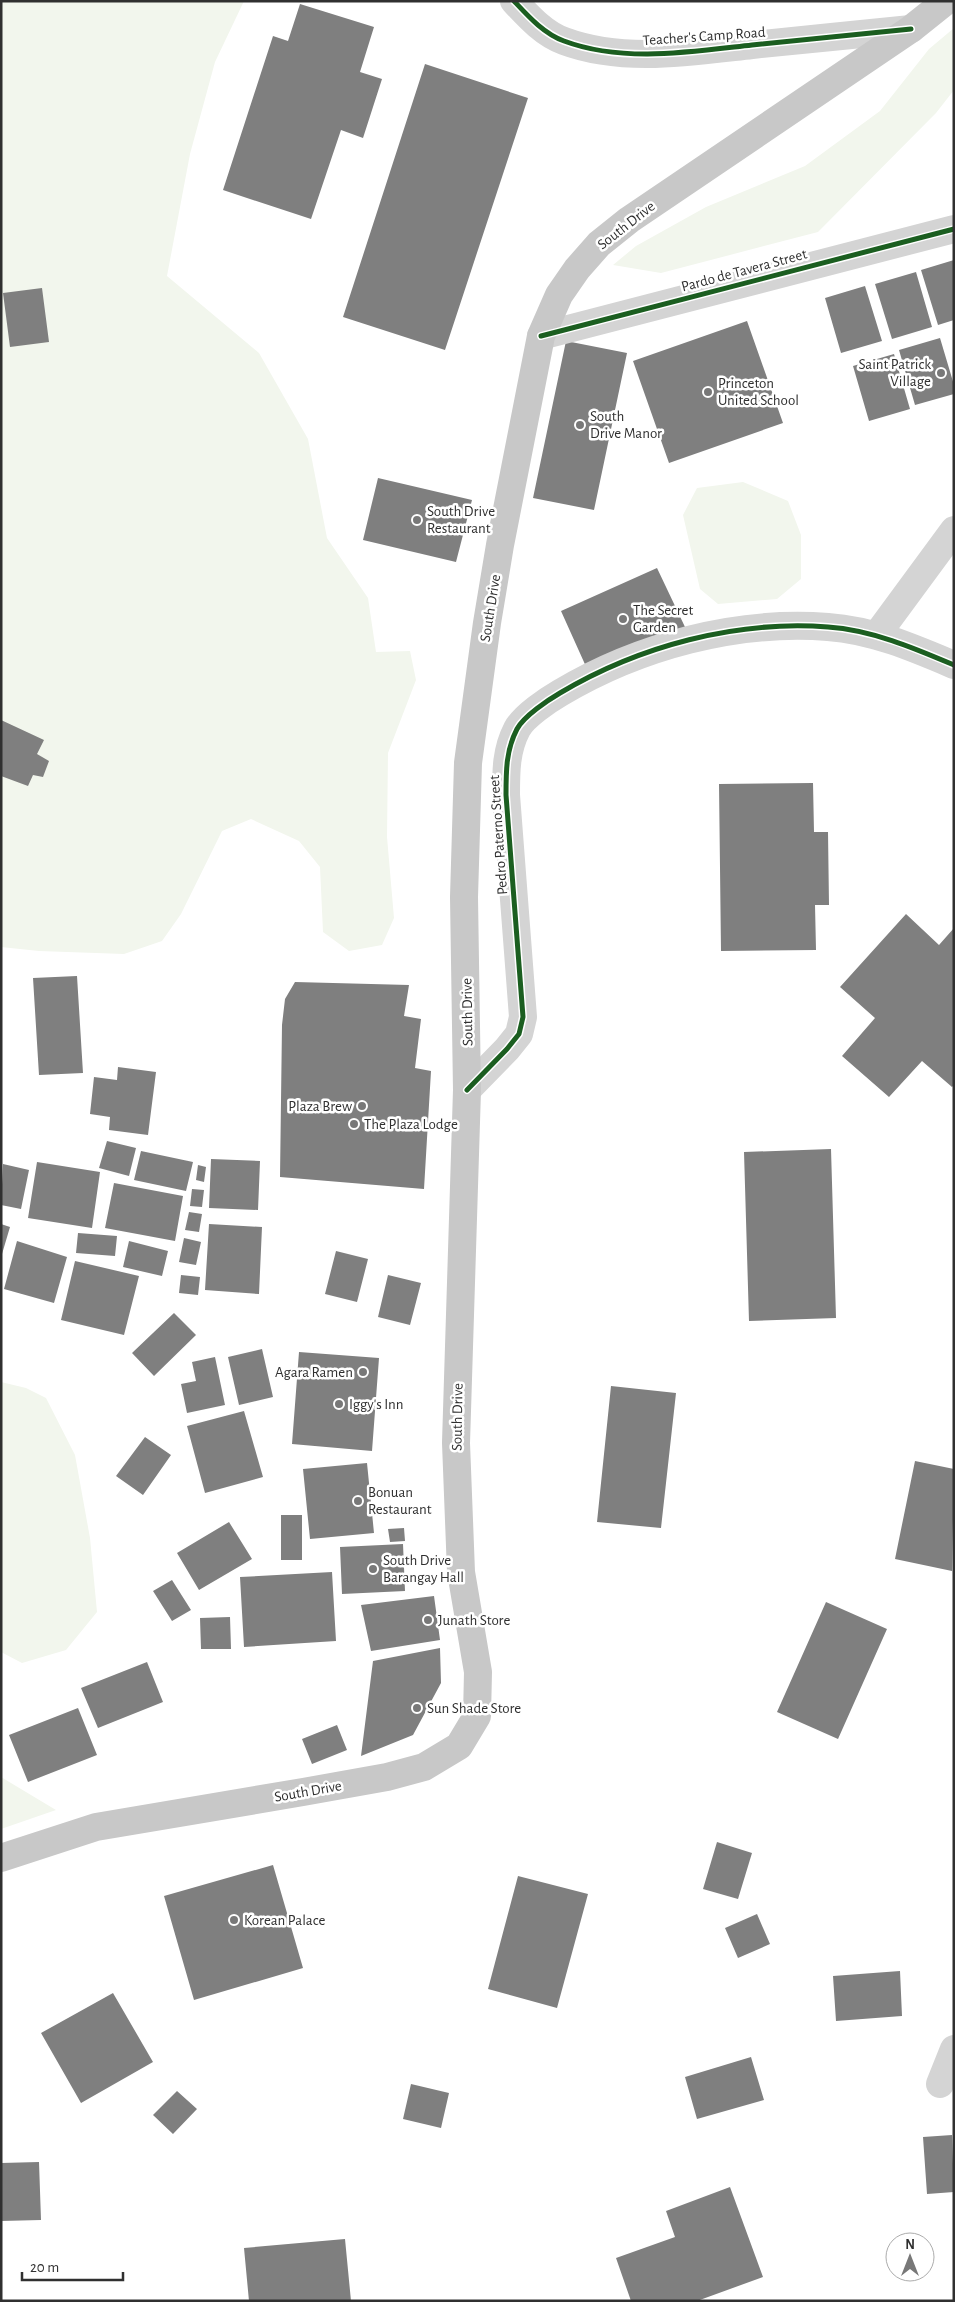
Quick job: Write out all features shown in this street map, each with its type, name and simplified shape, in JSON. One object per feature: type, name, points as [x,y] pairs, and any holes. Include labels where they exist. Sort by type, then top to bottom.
[{"type":"main road","name":"South Drive","points":[[1,1858],[96,1827],[387,1776],[424,1767],[459,1746],[477,1716],[478,1672],[461,1572],[456,1443],[467,1090],[464,897],[468,763],[484,641],[500,545],[541,336],[559,295],[577,269],[599,244],[652,204],[910,30],[946,1]]},
{"type":"street","name":"Teacher's Camp Road","points":[[514,1],[535,23],[562,41],[596,50],[638,54],[688,52],[910,30]]},
{"type":"street","name":"Pardo de Tavera Street","points":[[541,336],[954,229]]},
{"type":"street","points":[[876,636],[954,530]]},
{"type":"street","name":"Pedro Paterno Street","points":[[467,1090],[519,1034],[523,1017],[506,760],[518,727],[546,702],[582,680],[634,658],[685,641],[733,631],[778,626],[829,627],[876,636],[922,651],[954,665]]},
{"type":"street","points":[[940,2084],[954,2049]]},
{"type":"shaded area","points":[[1,1],[244,1],[215,62],[190,154],[167,276],[259,353],[308,439],[327,538],[368,598],[376,652],[410,651],[416,680],[388,753],[387,837],[394,918],[382,945],[349,951],[323,932],[320,867],[299,841],[251,819],[222,831],[181,914],[162,941],[124,954],[39,951],[1,947]]},
{"type":"shaded area","points":[[954,28],[954,90],[936,113],[818,232],[661,273],[613,265],[636,246],[706,207],[805,166],[880,111],[929,49]]},
{"type":"shaded area","points":[[743,482],[788,501],[801,535],[801,579],[777,599],[718,604],[700,589],[683,515],[697,488]]},
{"type":"shaded area","points":[[1,1382],[26,1388],[46,1398],[75,1455],[90,1538],[97,1612],[66,1650],[22,1663],[1,1652]]},
{"type":"shaded area","points":[[1,1777],[56,1810],[1,1829]]},
{"type":"building","points":[[300,4],[374,27],[360,72],[382,79],[363,138],[341,130],[311,219],[223,190],[273,36],[288,41]]},
{"type":"building","points":[[425,64],[528,98],[445,350],[343,317]]},
{"type":"building","points":[[954,260],[954,320],[938,325],[921,270]]},
{"type":"building","points":[[916,272],[932,327],[892,339],[875,284]]},
{"type":"building","points":[[865,286],[882,341],[841,353],[825,298]]},
{"type":"building","points":[[42,288],[49,342],[10,347],[3,293]]},
{"type":"building","name":"Princeton United School","points":[[747,321],[783,423],[669,463],[633,361]]},
{"type":"building","points":[[940,338],[954,385],[954,394],[915,405],[899,350]]},
{"type":"building","name":"South Drive Manor","points":[[566,341],[627,353],[594,510],[533,498]]},
{"type":"building","points":[[894,354],[910,409],[869,421],[853,366]]},
{"type":"building","name":"South Drive Restaurant","points":[[378,478],[472,500],[456,562],[363,540]]},
{"type":"building","name":"The Secret Garden","points":[[657,568],[685,627],[588,671],[561,611]]},
{"type":"building","points":[[1,720],[44,740],[37,754],[49,761],[43,777],[33,775],[28,786],[1,776]]},
{"type":"building","points":[[813,783],[814,832],[828,832],[829,905],[815,905],[816,950],[721,951],[719,784]]},
{"type":"building","points":[[906,914],[939,945],[954,928],[954,1085],[952,1087],[922,1061],[889,1097],[842,1056],[875,1018],[840,987]]},
{"type":"building","points":[[77,976],[83,1073],[39,1075],[33,978]]},
{"type":"building","name":"The Plaza Lodge","points":[[295,982],[409,985],[404,1016],[421,1019],[415,1068],[431,1071],[424,1189],[280,1177],[282,1025],[285,999]]},
{"type":"building","points":[[118,1067],[156,1072],[148,1135],[109,1130],[110,1117],[90,1114],[94,1077],[117,1080]]},
{"type":"building","points":[[107,1141],[136,1148],[129,1176],[99,1168]]},
{"type":"building","points":[[831,1149],[836,1318],[749,1321],[744,1152]]},
{"type":"building","points":[[141,1151],[193,1162],[186,1191],[134,1180]]},
{"type":"building","points":[[211,1159],[260,1161],[258,1210],[209,1208]]},
{"type":"building","points":[[37,1162],[100,1172],[92,1228],[28,1218]]},
{"type":"building","points":[[3,1164],[29,1170],[21,1209],[1,1205]]},
{"type":"building","points":[[198,1165],[206,1167],[204,1182],[196,1180]]},
{"type":"building","points":[[114,1183],[183,1196],[175,1241],[105,1228]]},
{"type":"building","points":[[192,1189],[204,1190],[202,1207],[190,1206]]},
{"type":"building","points":[[189,1212],[202,1214],[199,1232],[185,1230]]},
{"type":"building","points":[[1,1224],[10,1227],[2,1254],[1,1254]]},
{"type":"building","points":[[209,1224],[262,1227],[259,1294],[205,1290]]},
{"type":"building","points":[[78,1233],[117,1236],[115,1256],[76,1253]]},
{"type":"building","points":[[184,1238],[201,1242],[196,1265],[179,1262]]},
{"type":"building","points":[[17,1241],[67,1257],[54,1303],[4,1289]]},
{"type":"building","points":[[129,1241],[168,1251],[162,1276],[123,1267]]},
{"type":"building","points":[[336,1251],[368,1259],[357,1302],[325,1294]]},
{"type":"building","points":[[75,1261],[139,1276],[124,1335],[61,1320]]},
{"type":"building","points":[[181,1275],[200,1277],[198,1295],[179,1293]]},
{"type":"building","points":[[388,1275],[421,1283],[410,1325],[378,1317]]},
{"type":"building","points":[[174,1313],[196,1335],[154,1376],[132,1353]]},
{"type":"building","points":[[262,1349],[273,1397],[239,1405],[228,1357]]},
{"type":"building","points":[[299,1352],[379,1358],[372,1451],[292,1444]]},
{"type":"building","points":[[215,1357],[225,1405],[187,1413],[181,1384],[196,1381],[192,1362]]},
{"type":"building","points":[[611,1386],[676,1393],[661,1528],[597,1522]]},
{"type":"building","points":[[244,1411],[263,1477],[205,1493],[187,1426]]},
{"type":"building","points":[[145,1437],[171,1455],[143,1495],[116,1476]]},
{"type":"building","points":[[915,1461],[954,1469],[952,1571],[895,1559]]},
{"type":"building","points":[[367,1463],[374,1533],[310,1539],[303,1469]]},
{"type":"building","points":[[281,1515],[302,1515],[302,1560],[281,1560]]},
{"type":"building","points":[[229,1522],[252,1559],[199,1590],[177,1553]]},
{"type":"building","points":[[404,1528],[405,1541],[390,1542],[388,1529]]},
{"type":"building","points":[[403,1544],[405,1591],[342,1594],[340,1547]]},
{"type":"building","points":[[332,1572],[336,1641],[244,1647],[240,1577]]},
{"type":"building","points":[[172,1580],[191,1610],[172,1621],[153,1591]]},
{"type":"building","points":[[434,1596],[440,1640],[371,1651],[361,1605]]},
{"type":"building","points":[[826,1602],[887,1629],[838,1739],[777,1712]]},
{"type":"building","points":[[230,1617],[231,1649],[201,1649],[200,1618]]},
{"type":"building","points":[[440,1648],[441,1683],[413,1735],[361,1756],[373,1661]]},
{"type":"building","points":[[147,1662],[163,1702],[98,1728],[81,1688]]},
{"type":"building","points":[[78,1708],[97,1755],[28,1782],[9,1735]]},
{"type":"building","points":[[337,1725],[347,1750],[312,1764],[302,1739]]},
{"type":"building","points":[[717,1842],[752,1853],[738,1899],[703,1889]]},
{"type":"building","points":[[273,1865],[303,1968],[194,2000],[164,1896]]},
{"type":"building","points":[[518,1876],[588,1894],[557,2008],[488,1989]]},
{"type":"building","points":[[757,1914],[770,1944],[738,1958],[725,1928]]},
{"type":"building","points":[[900,1971],[902,2016],[836,2021],[833,1976]]},
{"type":"building","points":[[113,1993],[153,2062],[81,2103],[41,2033]]},
{"type":"building","points":[[751,2057],[764,2100],[697,2119],[685,2077]]},
{"type":"building","points":[[411,2084],[449,2093],[441,2128],[403,2119]]},
{"type":"building","points":[[177,2091],[197,2109],[173,2134],[153,2115]]},
{"type":"building","points":[[952,2135],[954,2192],[927,2194],[923,2137]]},
{"type":"building","points":[[39,2162],[41,2220],[1,2221],[1,2163]]},
{"type":"building","points":[[730,2187],[763,2277],[697,2301],[631,2301],[616,2258],[675,2237],[666,2211]]},
{"type":"building","points":[[345,2239],[351,2301],[249,2301],[244,2248]]},
{"type":"cycle path","points":[[514,1],[537,24],[557,38],[586,48],[633,54],[681,53],[911,29]]},
{"type":"cycle path","points":[[541,336],[954,229]]},
{"type":"cycle path","points":[[467,1090],[519,1034],[523,1017],[506,778],[507,761],[513,737],[520,724],[531,714],[560,693],[590,676],[622,662],[689,640],[724,632],[758,628],[828,627],[861,632],[908,646],[954,665]]},
{"type":"place","name":"Saint Patrick Village","points":[[941,373]]},
{"type":"place","name":"Princeton United School","points":[[708,392]]},
{"type":"place","name":"South Drive Manor","points":[[580,425]]},
{"type":"place","name":"South Drive Restaurant","points":[[417,520]]},
{"type":"place","name":"The Secret Garden","points":[[623,619]]},
{"type":"place","name":"Plaza Brew","points":[[362,1106]]},
{"type":"place","name":"The Plaza Lodge","points":[[354,1124]]},
{"type":"place","name":"Agara Ramen","points":[[363,1372]]},
{"type":"place","name":"Iggy's Inn","points":[[339,1404]]},
{"type":"place","name":"Bonuan Restaurant","points":[[358,1501]]},
{"type":"place","name":"South Drive Barangay Hall","points":[[373,1569]]},
{"type":"place","name":"Junath Store","points":[[428,1620]]},
{"type":"place","name":"Sun Shade Store","points":[[417,1708]]},
{"type":"place","name":"Korean Palace","points":[[234,1920]]}]
